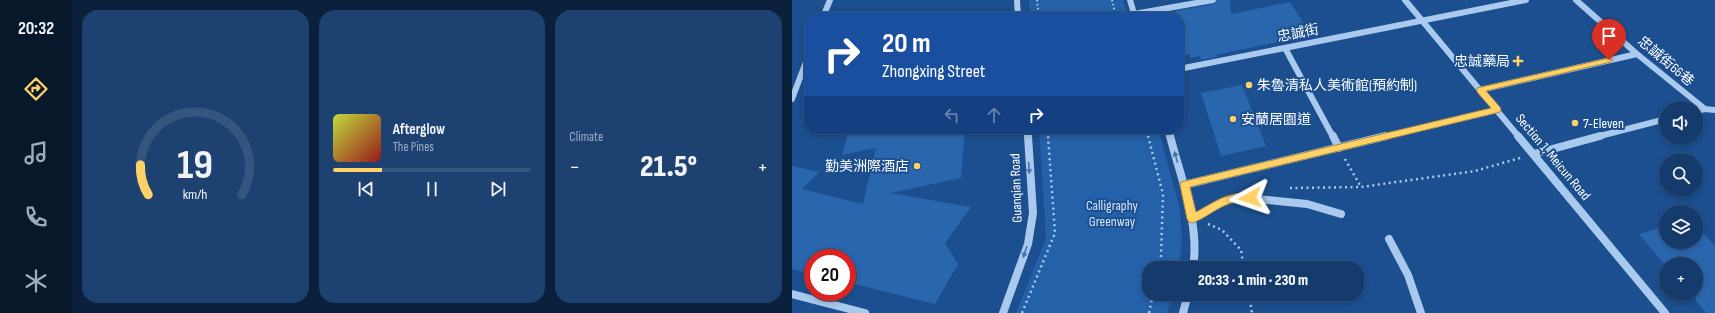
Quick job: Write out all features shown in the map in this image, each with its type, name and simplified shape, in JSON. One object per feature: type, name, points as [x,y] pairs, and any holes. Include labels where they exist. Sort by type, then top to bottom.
[{"type":"street","points":[[825,12],[830,0]]},
{"type":"street","points":[[1017,0],[1018,12]]},
{"type":"street","points":[[1130,0],[1133,12]]},
{"type":"street","points":[[1154,12],[1213,0]]},
{"type":"street","name":"Section 1, Meicun Road","points":[[1405,0],[1665,313]]},
{"type":"street","name":"忠誠街","points":[[1184,68],[1526,0]]},
{"type":"street","name":"忠誠街66巷","points":[[1576,0],[1637,54],[1705,109]]},
{"type":"street","points":[[1286,48],[1339,148]]},
{"type":"street","points":[[1480,90],[1637,54]]},
{"type":"street","points":[[792,99],[804,67]]},
{"type":"street","points":[[1705,109],[1715,110]]},
{"type":"street","points":[[1184,185],[1497,110]]},
{"type":"street","points":[[1534,154],[1659,121]]},
{"type":"street","name":"Guanqian Road","points":[[1004,313],[1028,244],[1033,213],[1026,134]]},
{"type":"street","points":[[1169,134],[1192,219],[1195,239],[1195,261]]},
{"type":"street","points":[[1192,219],[1222,202],[1238,196],[1307,204],[1341,214]]},
{"type":"street","points":[[1389,239],[1416,290],[1421,313]]},
{"type":"street","points":[[792,294],[865,313]]},
{"type":"street","points":[[1183,313],[1186,301]]},
{"type":"path","points":[[1037,0],[1038,12]]},
{"type":"path","points":[[1112,0],[1115,12]]},
{"type":"path","points":[[1147,134],[1163,194],[1160,261]]},
{"type":"path","points":[[1339,148],[1361,187],[1475,171],[1534,154]]},
{"type":"path","points":[[1192,219],[1222,230],[1241,250],[1243,261]]},
{"type":"path","points":[[1149,313],[1152,301]]},
{"type":"path","points":[[1250,301],[1252,313]]},
{"type":"green space","points":[[1029,0],[1123,0],[1127,12],[1030,12]]},
{"type":"green space","name":"Calligraphy Greenway","points":[[1039,134],[1159,134],[1180,209],[1182,243],[1180,261],[1142,261],[1142,301],[1171,301],[1167,313],[1016,313],[1046,238]]},
{"type":"building","points":[[1217,0],[1230,0],[1231,14],[1290,2],[1311,35],[1216,55],[1217,57],[1201,60],[1200,56],[1191,58],[1190,54],[1184,55],[1184,12],[1175,11],[1214,4]]},
{"type":"building","name":"安蘭居園道","points":[[1242,85],[1266,146],[1221,156],[1201,93]]},
{"type":"building","points":[[848,134],[965,134],[961,178],[890,193],[971,207],[945,243],[958,264],[935,304],[856,284],[856,249],[804,249],[804,272],[792,269],[792,166],[819,172],[802,189],[863,204],[876,148],[842,155]]},
{"type":"building","points":[[1659,228],[1659,249],[1703,249],[1703,233],[1715,246],[1715,313],[1706,313],[1696,301],[1703,301],[1703,257],[1659,258],[1639,234]]},
{"type":"place","name":"忠誠藥局","points":[[1518,61]]},
{"type":"place","name":"朱魯清私人美術館(預約制)","points":[[1249,85]]},
{"type":"place","name":"安蘭居園道","points":[[1233,119]]},
{"type":"place","name":"7-Eleven","points":[[1575,123]]},
{"type":"place","name":"勤美洲際酒店","points":[[917,166]]},
{"type":"route","points":[[1250,198],[1238,196],[1222,202],[1192,219],[1184,185],[1497,110],[1480,90],[1609,60]]}]
